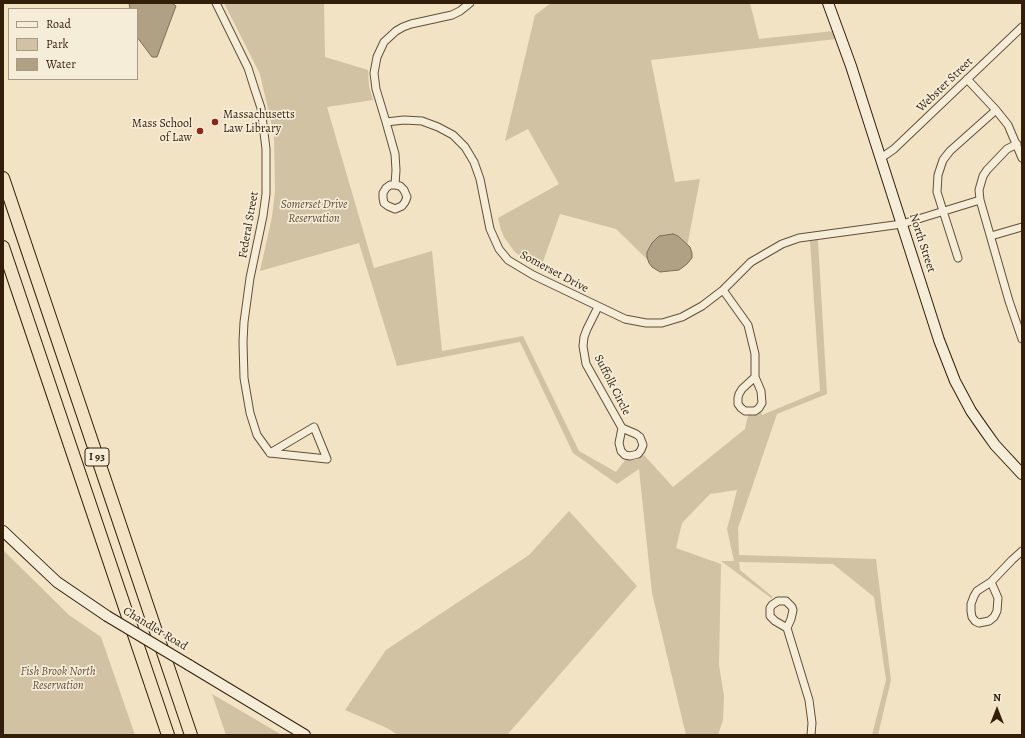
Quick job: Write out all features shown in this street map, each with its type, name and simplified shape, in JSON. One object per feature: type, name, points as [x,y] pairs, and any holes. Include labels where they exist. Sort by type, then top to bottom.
[{"type":"highway","name":"I 93","points":[[3,178],[191,735]]},
{"type":"highway","name":"I 93","points":[[3,247],[168,735]]},
{"type":"main road","name":"North Street","points":[[828,3],[852,66],[902,224],[955,381],[971,411],[995,445],[1022,474]]},
{"type":"main road","name":"Chandler Road","points":[[3,531],[57,582],[72,593],[107,616],[305,735]]},
{"type":"street","name":"Federal Street","points":[[216,3],[248,68],[261,108],[264,130],[266,149],[266,194],[250,278],[244,322],[243,360],[246,393],[250,414],[257,435],[270,453]]},
{"type":"street","points":[[396,185],[395,154],[376,89],[374,73],[377,57],[384,42],[396,31],[410,24],[452,15],[470,3]]},
{"type":"street","name":"Webster Street","points":[[881,158],[894,149],[1022,27]]},
{"type":"street","points":[[967,79],[1008,125],[1022,158]]},
{"type":"street","points":[[958,258],[936,186],[938,175],[943,160],[950,151],[996,110]]},
{"type":"street","name":"Somerset Drive","points":[[386,122],[404,120],[422,121],[446,130],[459,141],[470,154],[474,162],[480,179],[490,229],[499,249],[508,260],[524,270],[598,307],[625,319],[646,323],[662,323],[682,317],[702,306],[723,290],[751,262],[782,244],[799,238],[902,224],[980,200]]},
{"type":"street","points":[[1017,144],[1007,149],[987,170],[980,183],[979,190],[980,200],[990,236],[1022,338]]},
{"type":"street","points":[[990,236],[1022,227]]},
{"type":"street","points":[[723,290],[748,324],[755,354],[755,377],[762,391],[762,403],[759,408],[755,411],[745,411],[738,404],[738,394],[755,377]]},
{"type":"street","name":"Suffolk Circle","points":[[598,307],[584,337],[584,354],[591,373],[622,428]]},
{"type":"street","points":[[314,427],[327,459],[277,453],[270,453],[314,427]]},
{"type":"street","points":[[991,582],[998,598],[997,611],[994,617],[989,621],[979,623],[972,617],[971,604],[977,591],[991,582],[1022,552]]},
{"type":"street","points":[[786,628],[809,700],[812,723],[811,735]]},
{"type":"green space","name":"Somerset Drive Reservation","points":[[224,3],[324,3],[325,57],[368,70],[369,86],[373,100],[327,107],[374,268],[432,251],[442,351],[523,336],[579,451],[616,472],[625,460],[636,460],[644,455],[673,487],[745,429],[748,415],[755,414],[761,410],[762,415],[820,391],[810,241],[818,240],[827,394],[777,414],[738,528],[739,555],[876,559],[891,680],[878,735],[872,735],[886,680],[874,597],[833,564],[739,562],[740,570],[773,597],[771,598],[721,561],[734,561],[727,529],[737,490],[710,494],[682,523],[676,548],[721,564],[719,665],[724,696],[723,720],[718,735],[686,735],[652,593],[639,469],[617,484],[573,453],[520,342],[397,366],[359,243],[260,271],[272,217],[275,191],[274,135],[260,74]]},
{"type":"green space","points":[[551,3],[750,3],[759,39],[833,31],[836,39],[651,60],[675,182],[700,179],[683,268],[657,269],[616,229],[560,214],[540,270],[514,251],[504,237],[498,218],[559,184],[528,129],[505,141],[535,15]]},
{"type":"green space","points":[[569,511],[637,586],[507,735],[398,735],[387,728],[345,710],[386,650],[529,555]]},
{"type":"green space","name":"Fish Brook North Reservation","points":[[3,550],[69,615],[101,637],[135,735],[3,735]]},
{"type":"green space","points":[[212,694],[282,735],[226,735]]},
{"type":"water","points":[[129,3],[172,3],[176,6],[157,57],[152,57],[138,38],[138,8],[130,8]]},
{"type":"water","points":[[673,234],[678,236],[690,247],[692,258],[679,270],[660,272],[649,263],[647,252],[652,243],[659,236]]},
{"type":"place","name":"Massachusetts Law Library","points":[[215,122]]},
{"type":"place","name":"Mass School of Law","points":[[200,131]]}]
